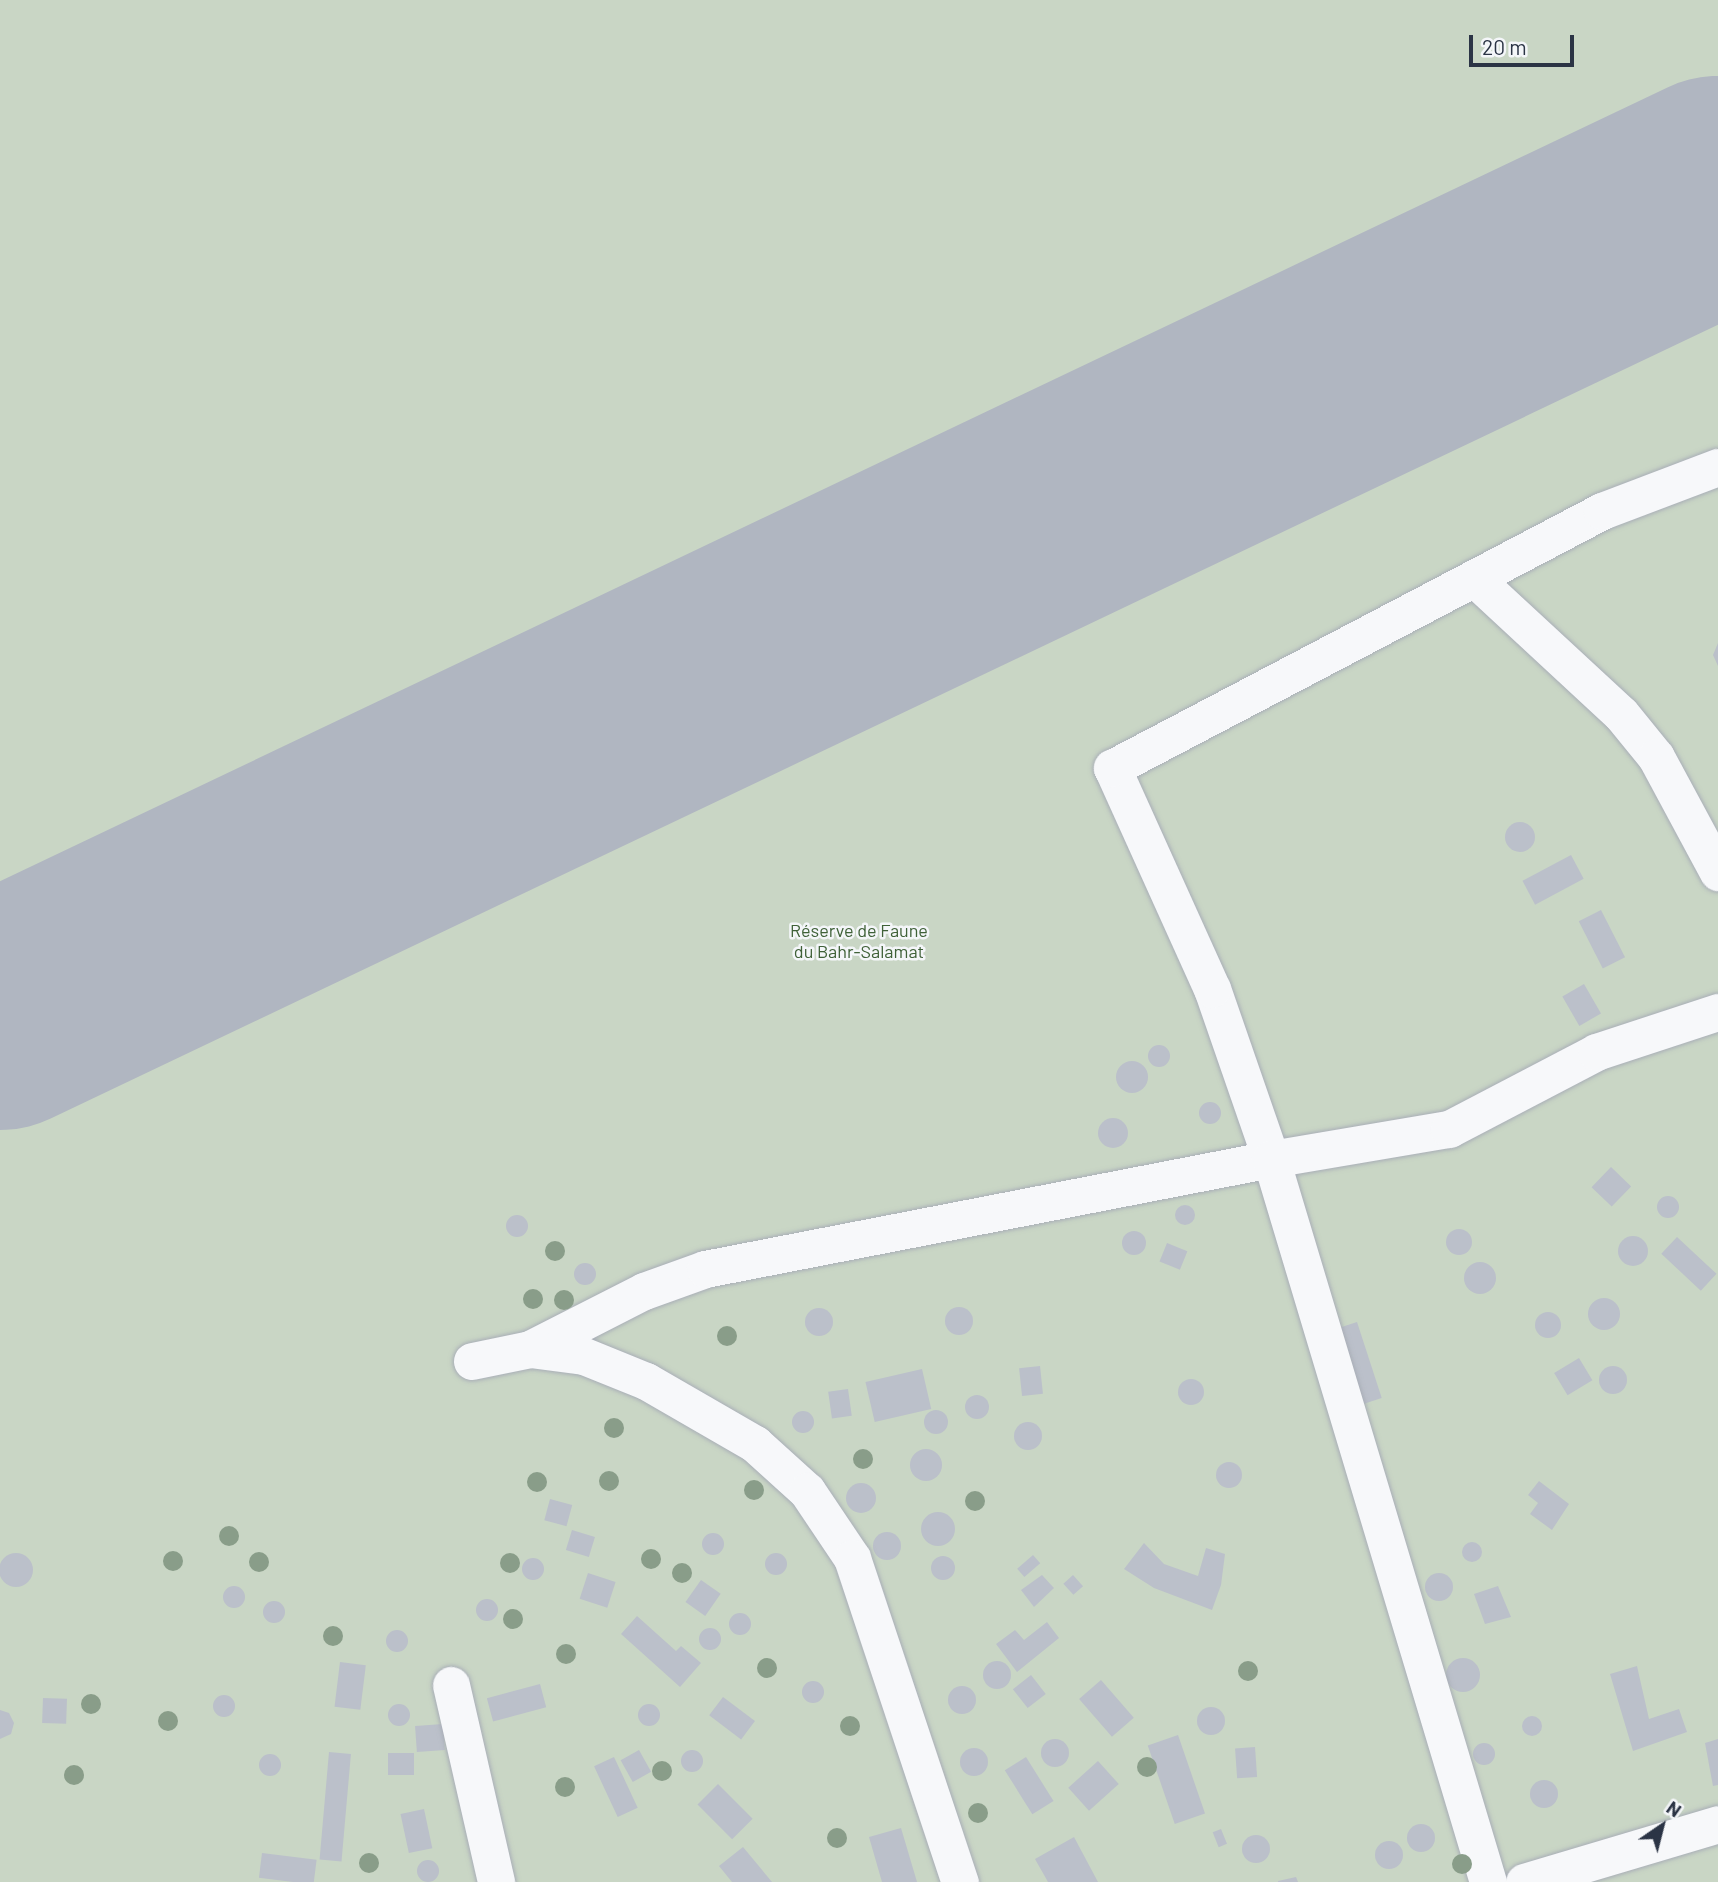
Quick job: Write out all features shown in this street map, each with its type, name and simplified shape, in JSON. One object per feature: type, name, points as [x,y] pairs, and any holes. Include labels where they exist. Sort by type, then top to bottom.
[{"type":"street","points":[[1488,1882],[1271,1159],[1212,989],[1112,768],[1602,511],[1718,467]]},
{"type":"street","points":[[1474,578],[1621,714],[1656,757],[1718,872]]},
{"type":"street","points":[[472,1361],[530,1349],[644,1291],[705,1269],[1271,1159],[1449,1129],[1596,1052],[1718,1012]]},
{"type":"street","points":[[530,1349],[584,1356],[646,1381],[755,1444],[807,1490],[852,1558],[960,1882]]},
{"type":"street","points":[[451,1685],[496,1882]]},
{"type":"street","points":[[1524,1882],[1718,1824]]},
{"type":"green space","name":"Réserve de Faune du Bahr-Salamat","points":[[0,0],[1718,0],[1718,1882],[0,1882]]},
{"type":"building","points":[[1718,643],[1718,666],[1713,655]]},
{"type":"building","points":[[1520,822],[1531,826],[1535,837],[1531,848],[1520,852],[1509,848],[1505,837],[1509,826]]},
{"type":"building","points":[[1571,855],[1584,879],[1535,905],[1522,881]]},
{"type":"building","points":[[1601,910],[1625,957],[1603,969],[1579,921]]},
{"type":"building","points":[[1584,984],[1601,1013],[1579,1026],[1562,997]]},
{"type":"building","points":[[1155,1045],[1163,1045],[1170,1052],[1170,1060],[1163,1067],[1155,1067],[1148,1060],[1148,1052]]},
{"type":"building","points":[[1132,1061],[1143,1066],[1148,1077],[1143,1088],[1132,1093],[1121,1088],[1116,1077],[1121,1066]]},
{"type":"building","points":[[1210,1102],[1218,1105],[1221,1113],[1218,1121],[1210,1124],[1202,1121],[1199,1113],[1202,1105]]},
{"type":"building","points":[[1113,1118],[1124,1122],[1128,1133],[1124,1144],[1113,1148],[1102,1144],[1098,1133],[1102,1122]]},
{"type":"building","points":[[1611,1167],[1631,1186],[1612,1207],[1592,1187]]},
{"type":"building","points":[[1668,1196],[1676,1199],[1679,1207],[1676,1215],[1668,1218],[1660,1215],[1657,1207],[1660,1199]]},
{"type":"building","points":[[1185,1205],[1192,1208],[1195,1215],[1192,1222],[1185,1225],[1178,1222],[1175,1215],[1178,1208]]},
{"type":"building","points":[[517,1215],[525,1218],[528,1226],[525,1234],[517,1237],[509,1234],[506,1226],[509,1218]]},
{"type":"building","points":[[1459,1229],[1468,1233],[1472,1242],[1468,1251],[1459,1255],[1450,1251],[1446,1242],[1450,1233]]},
{"type":"building","points":[[1134,1231],[1143,1234],[1146,1243],[1143,1252],[1134,1255],[1125,1252],[1122,1243],[1125,1234]]},
{"type":"building","points":[[1633,1236],[1639,1237],[1647,1245],[1647,1257],[1639,1265],[1633,1266],[1627,1265],[1619,1257],[1618,1251],[1619,1245],[1627,1237]]},
{"type":"building","points":[[1677,1237],[1716,1274],[1701,1291],[1661,1254]]},
{"type":"building","points":[[1167,1243],[1187,1251],[1180,1270],[1160,1262]]},
{"type":"building","points":[[1480,1262],[1491,1267],[1496,1278],[1491,1289],[1480,1294],[1469,1289],[1464,1278],[1469,1267]]},
{"type":"building","points":[[585,1263],[593,1266],[596,1274],[593,1282],[585,1285],[577,1282],[574,1274],[577,1266]]},
{"type":"building","points":[[1604,1298],[1615,1303],[1620,1314],[1615,1325],[1604,1330],[1593,1325],[1588,1314],[1593,1303]]},
{"type":"building","points":[[959,1307],[969,1311],[973,1321],[969,1331],[959,1335],[949,1331],[945,1321],[949,1311]]},
{"type":"building","points":[[819,1308],[829,1312],[833,1322],[829,1332],[819,1336],[809,1332],[805,1322],[809,1312]]},
{"type":"building","points":[[1548,1312],[1557,1316],[1561,1325],[1557,1334],[1548,1338],[1539,1334],[1535,1325],[1539,1316]]},
{"type":"building","points":[[1357,1322],[1382,1398],[1358,1406],[1333,1330]]},
{"type":"building","points":[[1579,1358],[1592,1380],[1568,1395],[1554,1373]]},
{"type":"building","points":[[1040,1366],[1043,1394],[1022,1396],[1019,1368]]},
{"type":"building","points":[[1613,1366],[1623,1370],[1627,1380],[1623,1390],[1613,1394],[1603,1390],[1599,1380],[1603,1370]]},
{"type":"building","points":[[922,1369],[931,1409],[875,1422],[865,1382]]},
{"type":"building","points":[[1191,1379],[1200,1383],[1204,1392],[1200,1401],[1191,1405],[1182,1401],[1178,1392],[1182,1383]]},
{"type":"building","points":[[848,1389],[852,1416],[832,1419],[828,1392]]},
{"type":"building","points":[[977,1395],[988,1402],[989,1407],[982,1418],[977,1419],[966,1412],[965,1407],[972,1396]]},
{"type":"building","points":[[931,1410],[941,1410],[948,1417],[948,1427],[941,1434],[931,1434],[924,1427],[924,1417]]},
{"type":"building","points":[[803,1411],[811,1414],[814,1422],[811,1430],[803,1433],[795,1430],[792,1422],[795,1414]]},
{"type":"building","points":[[1028,1422],[1038,1426],[1042,1436],[1038,1446],[1028,1450],[1018,1446],[1014,1436],[1018,1426]]},
{"type":"building","points":[[926,1449],[937,1454],[942,1465],[937,1476],[926,1481],[915,1476],[910,1465],[915,1454]]},
{"type":"building","points":[[1229,1462],[1238,1466],[1242,1475],[1238,1484],[1229,1488],[1220,1484],[1216,1475],[1220,1466]]},
{"type":"building","points":[[1539,1481],[1569,1504],[1552,1530],[1530,1514],[1538,1503],[1528,1495]]},
{"type":"building","points":[[861,1483],[872,1487],[876,1498],[872,1509],[861,1513],[850,1509],[846,1498],[850,1487]]},
{"type":"building","points":[[550,1499],[572,1505],[567,1526],[544,1520]]},
{"type":"building","points":[[938,1512],[950,1517],[955,1529],[950,1541],[938,1546],[926,1541],[921,1529],[926,1517]]},
{"type":"building","points":[[572,1530],[595,1537],[589,1557],[566,1550]]},
{"type":"building","points":[[887,1532],[897,1536],[901,1546],[897,1556],[887,1560],[877,1556],[873,1546],[877,1536]]},
{"type":"building","points":[[713,1533],[721,1536],[724,1544],[721,1552],[713,1555],[705,1552],[702,1544],[705,1536]]},
{"type":"building","points":[[1472,1542],[1479,1545],[1482,1552],[1479,1559],[1472,1562],[1465,1559],[1462,1552],[1465,1545]]},
{"type":"building","points":[[1144,1543],[1164,1564],[1198,1576],[1206,1548],[1225,1554],[1221,1585],[1212,1610],[1154,1588],[1124,1569]]},
{"type":"building","points":[[16,1553],[28,1558],[33,1570],[28,1582],[16,1587],[4,1582],[-1,1570],[4,1558]]},
{"type":"building","points":[[776,1553],[784,1556],[787,1564],[784,1572],[776,1575],[768,1572],[765,1564],[768,1556]]},
{"type":"building","points":[[1033,1555],[1040,1563],[1024,1577],[1017,1569]]},
{"type":"building","points":[[943,1556],[951,1560],[955,1568],[951,1576],[943,1580],[935,1576],[931,1568],[935,1560]]},
{"type":"building","points":[[533,1558],[541,1561],[544,1569],[541,1577],[533,1580],[525,1577],[522,1569],[525,1561]]},
{"type":"building","points":[[588,1573],[616,1582],[607,1608],[580,1599]]},
{"type":"building","points":[[1439,1573],[1449,1577],[1453,1587],[1449,1597],[1439,1601],[1429,1597],[1425,1587],[1429,1577]]},
{"type":"building","points":[[1042,1575],[1054,1588],[1034,1607],[1021,1590]]},
{"type":"building","points":[[1073,1575],[1083,1586],[1073,1595],[1063,1584]]},
{"type":"building","points":[[701,1580],[721,1594],[705,1616],[686,1602]]},
{"type":"building","points":[[234,1586],[242,1589],[245,1597],[242,1605],[234,1608],[226,1605],[223,1597],[226,1589]]},
{"type":"building","points":[[1498,1586],[1511,1617],[1485,1624],[1474,1594]]},
{"type":"building","points":[[487,1599],[495,1602],[498,1610],[495,1618],[487,1621],[479,1618],[476,1610],[479,1602]]},
{"type":"building","points":[[274,1601],[284,1608],[285,1612],[278,1622],[274,1623],[264,1616],[263,1612],[270,1602]]},
{"type":"building","points":[[740,1613],[748,1616],[751,1624],[748,1632],[740,1635],[732,1632],[729,1624],[732,1616]]},
{"type":"building","points":[[637,1616],[676,1651],[681,1646],[701,1663],[680,1687],[621,1634]]},
{"type":"building","points":[[1047,1622],[1059,1638],[1017,1672],[996,1644],[1015,1630],[1024,1640]]},
{"type":"building","points":[[710,1628],[718,1631],[721,1639],[718,1647],[710,1650],[702,1647],[699,1639],[702,1631]]},
{"type":"building","points":[[397,1630],[405,1633],[408,1641],[405,1649],[397,1652],[389,1649],[386,1641],[389,1633]]},
{"type":"building","points":[[1463,1658],[1475,1663],[1480,1675],[1475,1687],[1463,1692],[1451,1687],[1446,1675],[1451,1663]]},
{"type":"building","points":[[997,1661],[1007,1665],[1011,1675],[1007,1685],[997,1689],[987,1685],[983,1675],[987,1665]]},
{"type":"building","points":[[340,1662],[366,1665],[360,1710],[335,1707]]},
{"type":"building","points":[[1637,1666],[1649,1719],[1679,1709],[1687,1732],[1633,1751],[1610,1674]]},
{"type":"building","points":[[1031,1675],[1046,1694],[1028,1708],[1013,1689]]},
{"type":"building","points":[[1101,1680],[1134,1718],[1112,1737],[1079,1699]]},
{"type":"building","points":[[813,1681],[821,1684],[824,1692],[821,1700],[813,1703],[805,1700],[802,1692],[805,1684]]},
{"type":"building","points":[[540,1684],[546,1707],[493,1721],[487,1698]]},
{"type":"building","points":[[962,1686],[972,1690],[976,1700],[972,1710],[962,1714],[952,1710],[948,1700],[952,1690]]},
{"type":"building","points":[[224,1695],[232,1698],[235,1706],[232,1714],[224,1717],[216,1714],[213,1706],[216,1698]]},
{"type":"building","points":[[723,1697],[755,1721],[741,1739],[709,1715]]},
{"type":"building","points":[[43,1698],[67,1699],[66,1724],[42,1723]]},
{"type":"building","points":[[399,1704],[407,1707],[410,1715],[407,1723],[399,1726],[391,1723],[388,1715],[391,1707]]},
{"type":"building","points":[[649,1704],[657,1707],[660,1715],[657,1723],[649,1726],[641,1723],[638,1715],[641,1707]]},
{"type":"building","points":[[1211,1707],[1221,1711],[1225,1721],[1221,1731],[1211,1735],[1201,1731],[1197,1721],[1201,1711]]},
{"type":"building","points":[[0,1710],[9,1713],[14,1723],[11,1734],[0,1739]]},
{"type":"building","points":[[1532,1716],[1539,1719],[1542,1726],[1539,1733],[1532,1736],[1525,1733],[1522,1726],[1525,1719]]},
{"type":"building","points":[[443,1724],[445,1750],[417,1752],[415,1726]]},
{"type":"building","points":[[1178,1735],[1205,1813],[1175,1824],[1148,1745]]},
{"type":"building","points":[[1055,1739],[1065,1743],[1069,1753],[1065,1763],[1055,1767],[1045,1763],[1041,1753],[1045,1743]]},
{"type":"building","points":[[1718,1739],[1718,1785],[1713,1786],[1705,1743]]},
{"type":"building","points":[[1484,1743],[1492,1746],[1495,1754],[1492,1762],[1484,1765],[1476,1762],[1473,1754],[1476,1746]]},
{"type":"building","points":[[1255,1747],[1257,1777],[1237,1778],[1235,1748]]},
{"type":"building","points":[[974,1748],[984,1752],[988,1762],[984,1772],[974,1776],[964,1772],[960,1762],[964,1752]]},
{"type":"building","points":[[639,1750],[651,1772],[633,1782],[621,1760]]},
{"type":"building","points":[[692,1750],[700,1753],[703,1761],[700,1769],[692,1772],[684,1769],[681,1761],[684,1753]]},
{"type":"building","points":[[329,1752],[351,1754],[342,1862],[320,1860]]},
{"type":"building","points":[[388,1753],[414,1753],[414,1775],[388,1775]]},
{"type":"building","points":[[266,1754],[274,1754],[281,1761],[281,1769],[274,1776],[266,1776],[259,1769],[259,1761]]},
{"type":"building","points":[[614,1757],[638,1808],[618,1817],[594,1766]]},
{"type":"building","points":[[1026,1757],[1054,1801],[1032,1814],[1005,1770]]},
{"type":"building","points":[[1098,1761],[1119,1784],[1089,1811],[1068,1788]]},
{"type":"building","points":[[1544,1780],[1554,1784],[1558,1794],[1554,1804],[1544,1808],[1534,1804],[1530,1794],[1534,1784]]},
{"type":"building","points":[[718,1784],[753,1819],[732,1839],[697,1805]]},
{"type":"building","points":[[424,1809],[432,1848],[409,1853],[401,1814]]},
{"type":"building","points":[[1421,1824],[1431,1828],[1435,1838],[1431,1848],[1421,1852],[1411,1848],[1407,1838],[1411,1828]]},
{"type":"building","points":[[901,1828],[917,1882],[882,1882],[869,1837]]},
{"type":"building","points":[[1221,1829],[1227,1844],[1219,1847],[1213,1832]]},
{"type":"building","points":[[1256,1835],[1266,1839],[1270,1849],[1266,1859],[1256,1863],[1246,1859],[1242,1849],[1246,1839]]},
{"type":"building","points":[[1074,1837],[1098,1882],[1048,1882],[1035,1859]]},
{"type":"building","points":[[1389,1841],[1399,1845],[1403,1855],[1399,1865],[1389,1869],[1379,1865],[1375,1855],[1379,1845]]},
{"type":"building","points":[[743,1847],[772,1882],[732,1882],[719,1866]]},
{"type":"building","points":[[262,1853],[317,1860],[314,1882],[259,1878]]},
{"type":"building","points":[[428,1860],[436,1863],[439,1871],[436,1879],[428,1882],[420,1879],[417,1871],[420,1863]]},
{"type":"building","points":[[1296,1877],[1298,1882],[1278,1882],[1278,1881]]},
{"type":"runway","points":[[0,1012],[1718,194]]}]
